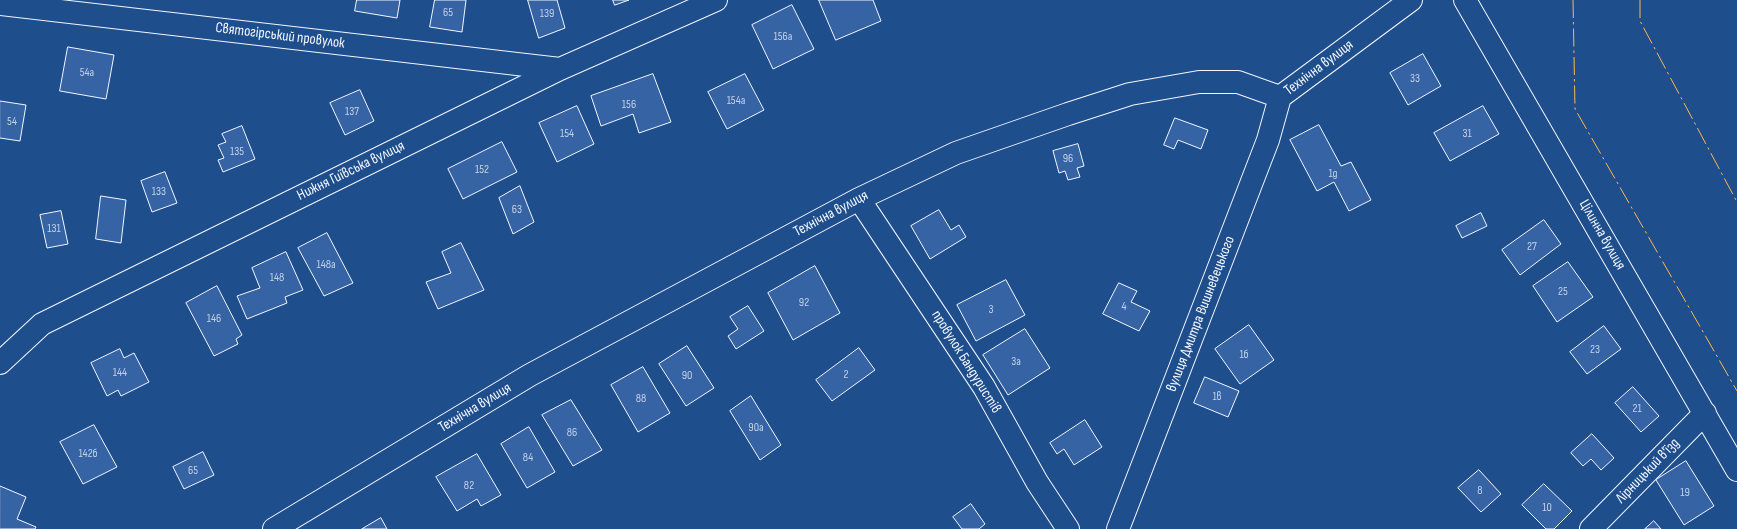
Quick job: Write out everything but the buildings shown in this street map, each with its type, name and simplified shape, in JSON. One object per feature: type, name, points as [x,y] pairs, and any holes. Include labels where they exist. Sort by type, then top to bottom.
[{"type":"street","name":"Нижня Гиївська вулиця","points":[[0,363],[42,324],[560,69],[716,0]]},
{"type":"street","name":"Технічна вулиця","points":[[274,529],[530,375],[859,199],[956,154],[1130,94],[1199,82],[1238,82],[1280,98],[1410,0]]},
{"type":"street","name":"Цілинна вулиця","points":[[1466,0],[1737,470]]},
{"type":"street","name":"Святогірський провулок","points":[[0,4],[560,69]]},
{"type":"street","name":"вулиця Дмитра Вишневецького","points":[[1118,529],[1268,140],[1280,98]]},
{"type":"street","name":"провулок Бандуристів","points":[[859,199],[984,387],[1037,482],[1068,529]]},
{"type":"street","name":"Лірницький в'їзд","points":[[1591,529],[1705,412]]},
{"type":"power","points":[[1573,0],[1575,109],[1737,391]]},
{"type":"power","points":[[1640,0],[1640,21],[1737,202]]}]
